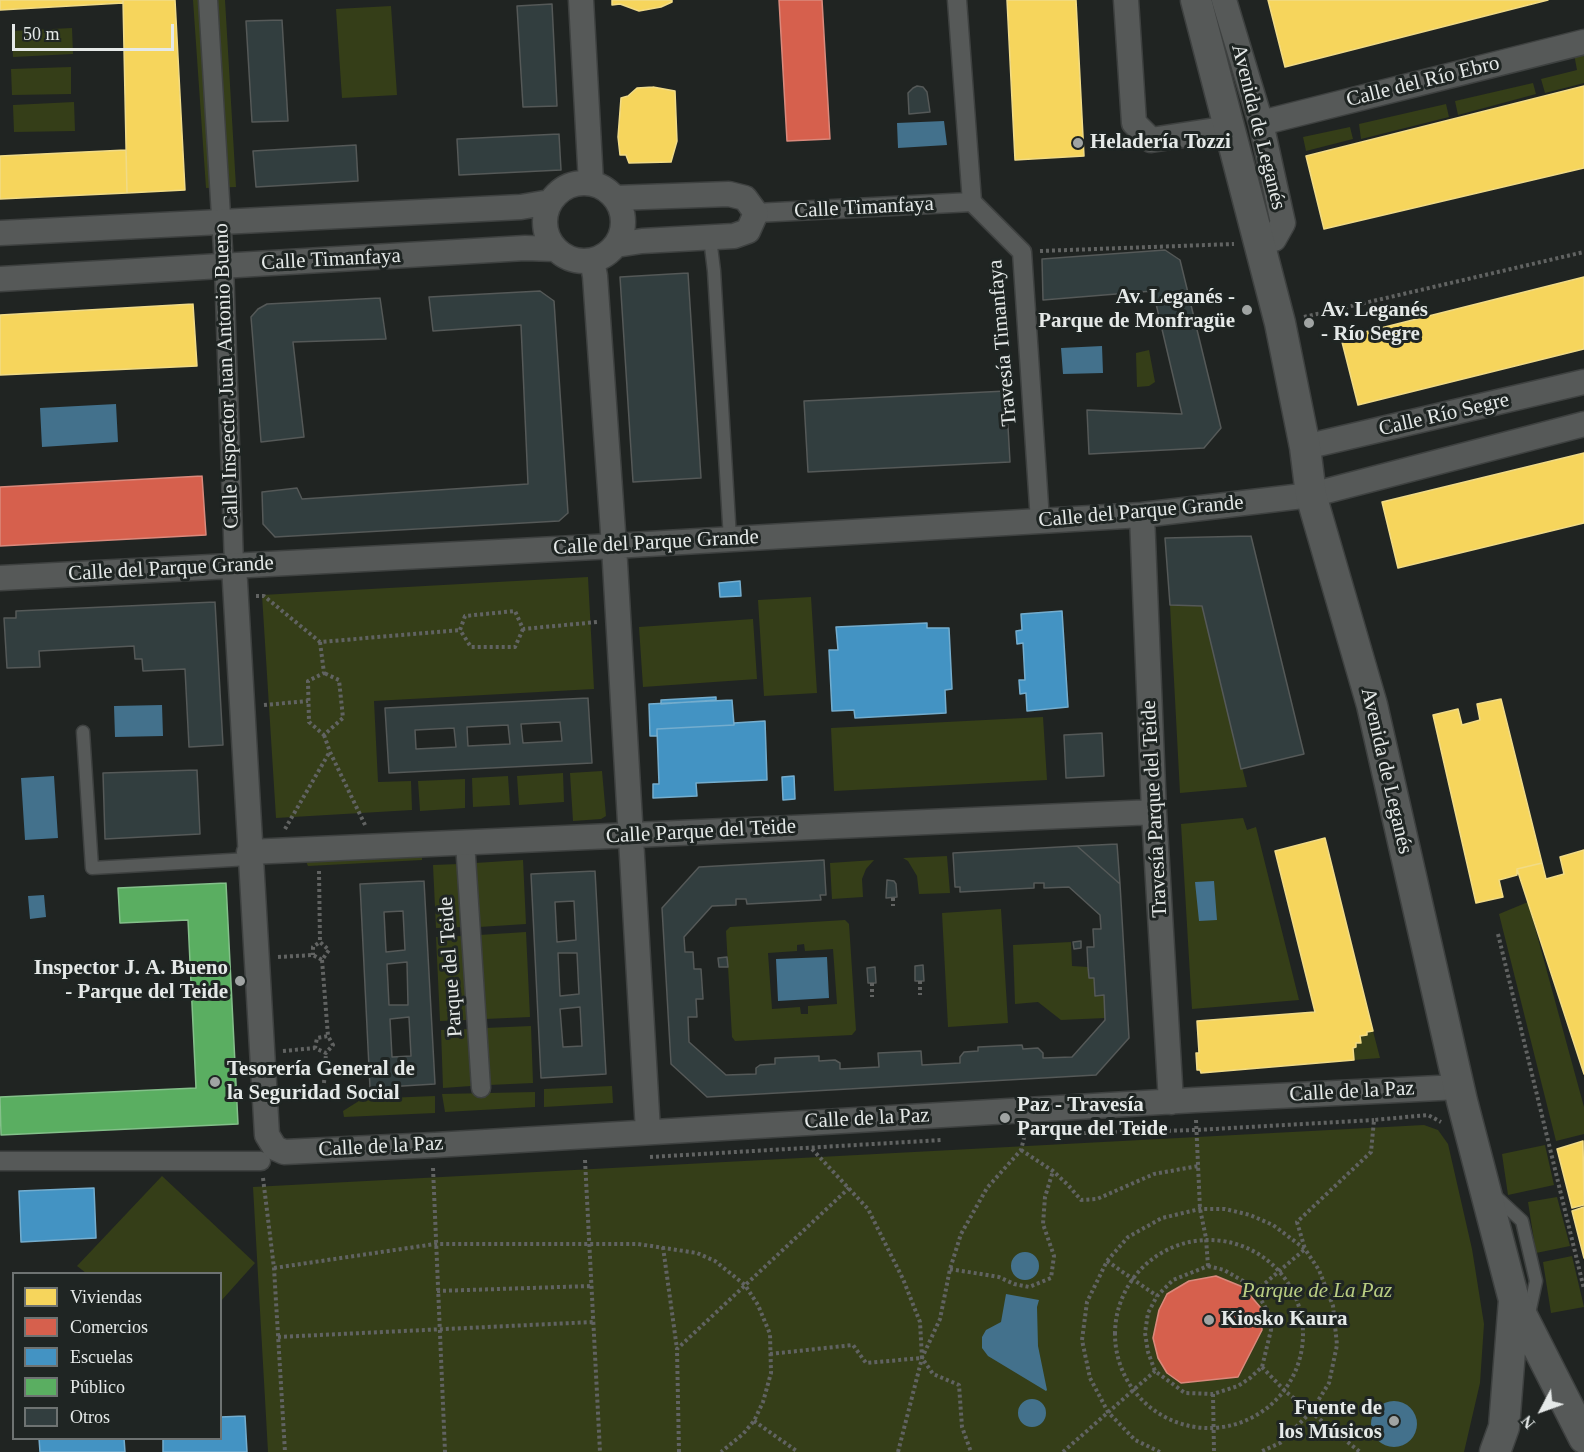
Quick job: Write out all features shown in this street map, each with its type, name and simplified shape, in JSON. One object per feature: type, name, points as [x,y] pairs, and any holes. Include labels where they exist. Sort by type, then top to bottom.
[{"type":"street","name":"Calle Inspector Juan Antonio Bueno","points":[[208,0],[224,266],[235,595],[268,1155]]},
{"type":"street","points":[[581,0],[591,183]]},
{"type":"street","points":[[957,0],[972,202]]},
{"type":"street","points":[[1126,0],[1134,123],[1151,140],[1229,128]]},
{"type":"street","name":"Avenida de Leganés","points":[[1196,0],[1280,323],[1305,447],[1311,495],[1372,705],[1459,1087],[1484,1186],[1521,1312],[1584,1438]]},
{"type":"street","name":"Avenida de Leganés","points":[[1224,0],[1261,123],[1283,223],[1274,239],[1260,243]]},
{"type":"street","name":"Calle del Río Ebro","points":[[1261,123],[1584,42]]},
{"type":"street","points":[[575,183],[591,183],[606,190],[615,198],[621,210],[622,230],[616,245],[592,261],[577,261],[555,249],[546,234],[544,216],[556,193],[575,183]]},
{"type":"street","points":[[615,198],[729,194],[745,198],[756,213],[748,231],[734,236],[642,241],[616,245]]},
{"type":"street","name":"Calle Timanfaya","points":[[0,233],[521,207],[550,202]]},
{"type":"street","name":"Calle Timanfaya","points":[[756,213],[972,202]]},
{"type":"street","name":"Travesía Timanfaya","points":[[972,202],[1022,252],[1040,521]]},
{"type":"street","name":"Calle Timanfaya","points":[[0,279],[514,249],[555,249]]},
{"type":"street","points":[[592,261],[595,276],[614,546],[648,1131]]},
{"type":"street","name":"Calle Río Segre","points":[[1305,447],[1584,382]]},
{"type":"street","name":"Calle Río Segre","points":[[1311,495],[1584,424]]},
{"type":"street","name":"Calle del Parque Grande","points":[[0,578],[614,546],[1142,515],[1311,495]]},
{"type":"street","name":"Travesía Parque del Teide","points":[[1142,515],[1154,812],[1172,1102]]},
{"type":"street","name":"Calle Parque del Teide","points":[[249,855],[283,850],[1154,812]]},
{"type":"street","name":"Parque del Teide","points":[[465,842],[481,1088]]},
{"type":"street","name":"Calle de la Paz","points":[[0,1161],[268,1155],[284,1152],[648,1131],[1459,1087]]},
{"type":"street","name":"Avenida de Leganés","points":[[1494,1452],[1504,1427],[1521,1312]]},
{"type":"lane","points":[[710,238],[714,271],[730,539]]},
{"type":"lane","points":[[83,732],[92,868],[249,855]]},
{"type":"path","points":[[1022,252],[1260,243]]},
{"type":"path","points":[[1280,323],[1584,252]]},
{"type":"path","points":[[235,595],[264,596],[320,642],[324,673]]},
{"type":"path","points":[[515,611],[523,629],[515,647],[471,647],[460,630],[465,616],[515,611]]},
{"type":"path","points":[[523,629],[618,620]]},
{"type":"path","points":[[320,642],[460,630]]},
{"type":"path","points":[[324,673],[308,681],[309,722],[324,735],[375,846]]},
{"type":"path","points":[[324,673],[339,680],[344,718],[324,735]]},
{"type":"path","points":[[241,707],[308,701]]},
{"type":"path","points":[[283,850],[285,827],[330,752]]},
{"type":"path","points":[[318,849],[320,942],[329,950],[322,960],[328,1036],[333,1045],[326,1053],[324,1083]]},
{"type":"path","points":[[893,898],[893,906]]},
{"type":"path","points":[[1498,934],[1584,1289]]},
{"type":"path","points":[[313,955],[313,946],[320,942]]},
{"type":"path","points":[[256,958],[313,955],[322,960]]},
{"type":"path","points":[[920,981],[920,995]]},
{"type":"path","points":[[872,983],[872,997]]},
{"type":"path","points":[[315,1048],[317,1038],[328,1036]]},
{"type":"path","points":[[262,1052],[315,1048],[326,1053]]},
{"type":"path","points":[[1195,1100],[1200,1209],[1206,1238],[1208,1266]]},
{"type":"path","points":[[1260,1452],[1281,1443],[1311,1412],[1329,1383],[1337,1345],[1333,1306],[1318,1270],[1305,1249],[1297,1222],[1371,1152],[1374,1120],[1428,1115],[1450,1127]]},
{"type":"path","points":[[898,1452],[922,1358],[940,1319],[950,1269],[961,1234],[987,1188],[1021,1150],[1025,1134]]},
{"type":"path","points":[[812,1149],[868,1209],[903,1279],[920,1322],[922,1358],[933,1374],[959,1385],[962,1427],[971,1452]]},
{"type":"path","points":[[1021,1150],[1053,1171],[1081,1200],[1098,1199],[1154,1174],[1198,1166]]},
{"type":"path","points":[[268,1155],[285,1452]]},
{"type":"path","points":[[585,1160],[600,1452]]},
{"type":"path","points":[[433,1168],[445,1452]]},
{"type":"path","points":[[950,1269],[999,1277],[1014,1284],[1029,1287],[1051,1278],[1054,1256],[1043,1224],[1045,1197],[1053,1171]]},
{"type":"path","points":[[677,1349],[849,1188]]},
{"type":"path","points":[[1160,1452],[1135,1440],[1108,1412],[1090,1378],[1082,1340],[1087,1302],[1107,1261],[1128,1237],[1162,1218],[1200,1209],[1225,1209],[1250,1215],[1273,1226],[1305,1249]]},
{"type":"path","points":[[1206,1238],[1227,1240],[1253,1249],[1292,1287],[1302,1313],[1304,1341],[1298,1369],[1285,1391],[1262,1413],[1235,1426],[1213,1428],[1178,1424],[1153,1411],[1133,1391],[1120,1365],[1114,1337],[1117,1309],[1133,1279],[1148,1261],[1173,1246],[1206,1238]]},
{"type":"path","points":[[274,1268],[435,1244],[638,1244],[697,1253],[716,1261],[746,1285],[759,1305],[770,1334],[771,1373],[768,1389],[754,1421],[743,1434],[721,1452]]},
{"type":"path","points":[[663,1247],[677,1349],[679,1452]]},
{"type":"path","points":[[1256,1291],[1305,1249]]},
{"type":"path","points":[[1107,1261],[1157,1296]]},
{"type":"path","points":[[1208,1266],[1224,1270],[1256,1291],[1268,1312],[1271,1330],[1262,1367],[1238,1386],[1213,1394],[1185,1393],[1155,1371],[1148,1352],[1145,1333],[1148,1313],[1157,1296],[1173,1280],[1208,1266]]},
{"type":"path","points":[[437,1291],[591,1286]]},
{"type":"path","points":[[278,1337],[593,1322]]},
{"type":"path","points":[[770,1354],[853,1345],[866,1363],[922,1358]]},
{"type":"path","points":[[1262,1367],[1285,1391],[1360,1452]]},
{"type":"path","points":[[1062,1452],[1155,1371]]},
{"type":"path","points":[[1213,1394],[1214,1452]]},
{"type":"path","points":[[754,1421],[798,1452]]},
{"type":"green space","points":[[193,0],[225,0],[236,187],[206,188]]},
{"type":"green space","points":[[391,6],[397,95],[342,98],[336,9]]},
{"type":"green space","points":[[72,28],[73,54],[13,57],[12,31]]},
{"type":"green space","points":[[1584,52],[1584,83],[1545,93],[1541,79],[1577,70],[1574,54]]},
{"type":"green space","points":[[71,67],[71,94],[12,95],[11,69]]},
{"type":"green space","points":[[1533,83],[1536,94],[1458,115],[1455,101]]},
{"type":"green space","points":[[74,102],[75,131],[14,132],[13,105]]},
{"type":"green space","points":[[1446,104],[1449,117],[1361,139],[1359,124]]},
{"type":"green space","points":[[1350,127],[1353,139],[1306,151],[1303,137]]},
{"type":"green space","points":[[1149,350],[1155,382],[1149,386],[1137,387],[1136,353]]},
{"type":"green space","points":[[588,577],[594,689],[374,701],[378,782],[411,781],[412,810],[276,818],[262,595]]},
{"type":"green space","points":[[811,597],[817,693],[764,696],[758,600]]},
{"type":"green space","points":[[1170,605],[1202,606],[1247,787],[1180,793]]},
{"type":"green space","points":[[753,619],[757,679],[643,687],[639,627]]},
{"type":"green space","points":[[1043,717],[1047,780],[834,791],[831,728]]},
{"type":"green space","points":[[602,771],[606,816],[601,819],[573,821],[570,773]]},
{"type":"green space","points":[[563,773],[564,802],[519,805],[517,776]]},
{"type":"green space","points":[[508,776],[510,805],[473,807],[472,778]]},
{"type":"green space","points":[[465,779],[465,808],[420,811],[418,781]]},
{"type":"green space","points":[[1243,818],[1247,830],[1256,827],[1299,1000],[1192,1009],[1181,824]]},
{"type":"green space","points":[[422,848],[422,860],[308,866],[303,855]]},
{"type":"green space","points":[[947,856],[950,893],[919,894],[917,876],[908,861],[903,858]]},
{"type":"green space","points":[[523,860],[526,924],[479,927],[475,863]]},
{"type":"green space","points":[[874,860],[866,869],[862,879],[863,897],[832,899],[830,863]]},
{"type":"green space","points":[[459,864],[462,927],[436,928],[433,865]]},
{"type":"green space","points":[[1528,902],[1584,1107],[1584,1134],[1556,1141],[1499,914]]},
{"type":"green space","points":[[1001,909],[1008,1023],[948,1027],[942,913]]},
{"type":"green space","points":[[845,920],[849,924],[856,1030],[852,1035],[735,1041],[732,1037],[726,931],[730,927]],"holes":[[[804,944],[805,951],[833,949],[837,1004],[808,1006],[808,1014],[801,1014],[800,1007],[772,1009],[768,953],[797,951],[797,945]]]},
{"type":"green space","points":[[526,932],[530,1017],[485,1019],[479,935]]},
{"type":"green space","points":[[463,936],[467,1020],[440,1021],[436,937]]},
{"type":"green space","points":[[1071,942],[1072,966],[1088,967],[1089,978],[1094,978],[1095,996],[1104,995],[1105,1018],[1061,1020],[1038,1002],[1015,1004],[1013,945]]},
{"type":"green space","points":[[531,1026],[533,1083],[489,1085],[485,1028]]},
{"type":"green space","points":[[468,1029],[471,1086],[443,1088],[441,1030]]},
{"type":"green space","points":[[1373,1031],[1380,1058],[1354,1060],[1353,1048],[1356,1047],[1356,1043],[1361,1042],[1360,1036]]},
{"type":"green space","points":[[612,1086],[613,1103],[544,1107],[544,1089]]},
{"type":"green space","points":[[535,1092],[535,1107],[445,1112],[442,1094]]},
{"type":"green space","points":[[435,1096],[435,1113],[344,1117],[343,1111],[362,1099]]},
{"type":"green space","name":"Parque de La Paz","points":[[1424,1125],[1438,1130],[1448,1144],[1472,1249],[1484,1324],[1480,1383],[1464,1452],[268,1452],[253,1187]]},
{"type":"green space","points":[[1545,1145],[1554,1185],[1508,1195],[1502,1154]]},
{"type":"green space","points":[[162,1176],[255,1263],[222,1300],[222,1272],[85,1272],[77,1266]]},
{"type":"green space","points":[[1557,1197],[1570,1246],[1536,1253],[1528,1202]]},
{"type":"green space","points":[[1572,1256],[1584,1307],[1551,1313],[1543,1262]]},
{"type":"water","points":[[944,121],[947,145],[898,148],[897,123]]},
{"type":"water","points":[[1102,346],[1103,373],[1063,374],[1061,348]]},
{"type":"water","points":[[116,404],[118,442],[42,447],[40,408]]},
{"type":"water","points":[[162,705],[163,736],[115,737],[114,706]]},
{"type":"water","points":[[54,776],[58,838],[25,840],[21,778]]},
{"type":"water","points":[[1214,881],[1217,920],[1199,921],[1195,882]]},
{"type":"water","points":[[44,895],[46,917],[30,919],[28,896]]},
{"type":"water","points":[[827,957],[829,998],[778,1001],[776,959]]},
{"type":"water","points":[[1025,1252],[1035,1256],[1039,1266],[1035,1276],[1025,1280],[1015,1276],[1011,1266],[1015,1256]]},
{"type":"water","points":[[1006,1294],[1039,1300],[1037,1307],[1038,1346],[1046,1391],[988,1356],[982,1348],[982,1337],[986,1330],[1001,1322]]},
{"type":"water","points":[[1032,1399],[1042,1403],[1046,1413],[1042,1423],[1032,1427],[1022,1423],[1018,1413],[1022,1403]]},
{"type":"water","points":[[1394,1401],[1410,1408],[1417,1424],[1410,1440],[1394,1447],[1378,1440],[1371,1424],[1378,1408]]},
{"type":"building: Viviendas","points":[[0,0],[123,0],[123,3],[0,10]]},
{"type":"building: Viviendas","points":[[123,0],[175,0],[185,190],[127,193]]},
{"type":"building: Viviendas","points":[[612,0],[672,0],[672,2],[661,7],[639,11],[620,4],[612,5]]},
{"type":"building: Viviendas","points":[[1007,0],[1076,0],[1084,156],[1015,160]]},
{"type":"building: Viviendas","points":[[1268,0],[1548,0],[1285,67]]},
{"type":"building: Viviendas","points":[[1584,86],[1584,168],[1324,229],[1306,156]]},
{"type":"building: Viviendas","points":[[653,87],[675,91],[677,141],[671,162],[629,163],[626,155],[620,155],[618,137],[621,98],[628,96],[637,88]]},
{"type":"building: Viviendas","points":[[126,150],[127,193],[0,199],[0,156]]},
{"type":"building: Viviendas","points":[[1584,277],[1584,349],[1358,405],[1341,338]]},
{"type":"building: Viviendas","points":[[193,304],[197,366],[0,375],[0,315]]},
{"type":"building: Viviendas","points":[[1584,453],[1584,523],[1398,568],[1382,502]]},
{"type":"building: Viviendas","points":[[1501,699],[1542,863],[1517,869],[1517,875],[1499,880],[1503,897],[1476,903],[1433,715],[1458,709],[1462,725],[1480,720],[1477,704]]},
{"type":"building: Viviendas","points":[[1325,838],[1373,1031],[1360,1036],[1361,1043],[1356,1043],[1356,1047],[1353,1048],[1354,1060],[1201,1073],[1197,1070],[1196,1053],[1199,1053],[1197,1021],[1315,1012],[1275,851]]},
{"type":"building: Viviendas","points":[[1584,850],[1584,1074],[1517,869],[1542,863],[1546,879],[1564,874],[1560,857]]},
{"type":"building: Viviendas","points":[[1583,1141],[1584,1205],[1572,1208],[1557,1149]]},
{"type":"building: Viviendas","points":[[1584,1207],[1584,1258],[1572,1211]]},
{"type":"building: Comercios","points":[[779,0],[822,0],[830,139],[787,141]]},
{"type":"building: Comercios","points":[[202,476],[206,535],[0,546],[0,487]]},
{"type":"building: Comercios","name":"Kiosko Kaura","points":[[1216,1276],[1243,1287],[1261,1308],[1262,1330],[1238,1377],[1181,1383],[1167,1373],[1158,1358],[1153,1338],[1159,1310],[1167,1294],[1189,1281]]},
{"type":"building: Escuelas","points":[[740,581],[741,596],[720,597],[719,583]]},
{"type":"building: Escuelas","points":[[1062,611],[1068,707],[1027,711],[1026,693],[1020,694],[1019,680],[1025,680],[1023,643],[1017,644],[1016,631],[1022,630],[1021,614]]},
{"type":"building: Escuelas","points":[[927,623],[927,628],[949,628],[952,689],[945,690],[946,713],[855,718],[854,710],[832,711],[829,650],[838,650],[836,627]]},
{"type":"building: Escuelas","points":[[716,697],[716,700],[661,704],[661,700]]},
{"type":"building: Escuelas","points":[[732,700],[734,725],[657,729],[657,736],[650,736],[649,704]]},
{"type":"building: Escuelas","points":[[765,721],[767,780],[696,783],[697,796],[653,798],[653,784],[659,784],[657,729]]},
{"type":"building: Escuelas","points":[[794,776],[795,799],[783,800],[782,777]]},
{"type":"building: Escuelas","points":[[94,1188],[96,1238],[21,1242],[19,1191]]},
{"type":"building: Escuelas","points":[[245,1416],[247,1452],[163,1452],[163,1440],[222,1440],[222,1417]]},
{"type":"building: Escuelas","points":[[39,1440],[124,1440],[125,1452],[40,1452]]},
{"type":"building: Público","points":[[226,883],[238,1124],[1,1135],[0,1097],[196,1088],[188,920],[120,923],[118,888]]},
{"type":"building: Otros","points":[[552,4],[557,106],[523,107],[517,6]]},
{"type":"building: Otros","points":[[282,20],[288,121],[252,122],[246,21]]},
{"type":"building: Otros","points":[[917,86],[923,87],[927,92],[930,112],[909,114],[908,93]]},
{"type":"building: Otros","points":[[559,134],[561,170],[459,175],[457,139]]},
{"type":"building: Otros","points":[[356,145],[358,181],[256,187],[253,151]]},
{"type":"building: Otros","points":[[1165,250],[1180,260],[1221,428],[1204,448],[1089,454],[1087,410],[1182,414],[1153,291],[1043,300],[1042,259]]},
{"type":"building: Otros","points":[[688,273],[701,478],[633,482],[620,277]]},
{"type":"building: Otros","points":[[540,291],[554,301],[568,513],[559,521],[275,537],[263,524],[262,492],[297,488],[302,499],[528,484],[521,325],[433,331],[429,297]]},
{"type":"building: Otros","points":[[380,298],[386,339],[293,342],[304,437],[261,442],[251,317],[267,304]]},
{"type":"building: Otros","points":[[1006,391],[1010,462],[808,472],[804,401]]},
{"type":"building: Otros","points":[[1251,536],[1304,754],[1241,769],[1202,606],[1170,605],[1165,538]]},
{"type":"building: Otros","points":[[215,602],[223,745],[189,747],[185,669],[143,671],[142,659],[135,659],[134,646],[39,651],[40,667],[7,668],[4,618],[16,618],[16,611]]},
{"type":"building: Otros","points":[[588,698],[592,763],[389,773],[385,708]],"holes":[[[560,722],[562,741],[523,743],[521,724]],[[508,725],[510,744],[468,746],[467,727]],[[454,728],[456,747],[416,749],[415,730]]]},
{"type":"building: Otros","points":[[1102,733],[1104,776],[1066,778],[1064,735]]},
{"type":"building: Otros","points":[[197,770],[200,834],[105,839],[103,773]]},
{"type":"building: Otros","points":[[1117,844],[1120,884],[1077,846]]},
{"type":"building: Otros","points":[[1077,846],[1120,884],[1129,1038],[1096,1075],[707,1097],[671,1064],[662,908],[699,867],[824,860],[826,895],[820,895],[821,900],[747,904],[746,899],[736,899],[736,905],[712,906],[684,937],[685,952],[693,952],[694,969],[701,969],[703,999],[696,999],[697,1017],[688,1017],[689,1042],[726,1075],[756,1074],[756,1068],[760,1065],[775,1064],[775,1058],[819,1056],[819,1061],[835,1060],[840,1063],[840,1069],[879,1067],[878,1053],[921,1051],[922,1065],[960,1063],[960,1057],[964,1052],[978,1051],[978,1047],[1022,1045],[1023,1049],[1038,1048],[1043,1053],[1043,1058],[1072,1057],[1105,1020],[1104,995],[1095,996],[1094,978],[1089,978],[1087,947],[1094,947],[1093,929],[1101,929],[1100,915],[1069,887],[1044,888],[1044,883],[1034,883],[1034,888],[960,892],[960,887],[955,887],[953,853]]},
{"type":"building: Otros","points":[[595,871],[606,1074],[541,1078],[531,874]],"holes":[[[574,901],[576,940],[557,942],[555,902]],[[558,953],[577,953],[579,994],[560,996]],[[580,1007],[582,1046],[563,1047],[560,1009]]]},
{"type":"building: Otros","points":[[887,880],[894,881],[896,884],[897,897],[886,898]]},
{"type":"building: Otros","points":[[424,881],[435,1084],[370,1088],[360,884]],"holes":[[[403,911],[405,950],[386,952],[384,912]],[[407,962],[408,1005],[389,1005],[387,964]],[[409,1017],[411,1056],[392,1057],[390,1019]]]},
{"type":"building: Otros","points":[[1081,941],[1081,948],[1074,949],[1073,942]]},
{"type":"building: Otros","points":[[727,957],[728,967],[719,967],[718,958]]},
{"type":"building: Otros","points":[[923,965],[924,981],[915,981],[915,966]]},
{"type":"building: Otros","points":[[875,967],[876,983],[868,983],[867,968]]},
{"type":"place","name":"Heladería Tozzi","points":[[1078,143]]},
{"type":"place","name":"Av. Leganés - Parque de Monfragüe","points":[[1247,310]]},
{"type":"place","name":"Av. Leganés - Río Segre","points":[[1309,323]]},
{"type":"place","name":"Inspector J. A. Bueno - Parque del Teide","points":[[240,981]]},
{"type":"place","name":"Tesorería General de la Seguridad Social","points":[[215,1082]]},
{"type":"place","name":"Paz - Travesía Parque del Teide","points":[[1005,1118]]},
{"type":"place","name":"Kiosko Kaura","points":[[1209,1320]]},
{"type":"place","name":"Fuente de los Músicos","points":[[1394,1421]]}]
